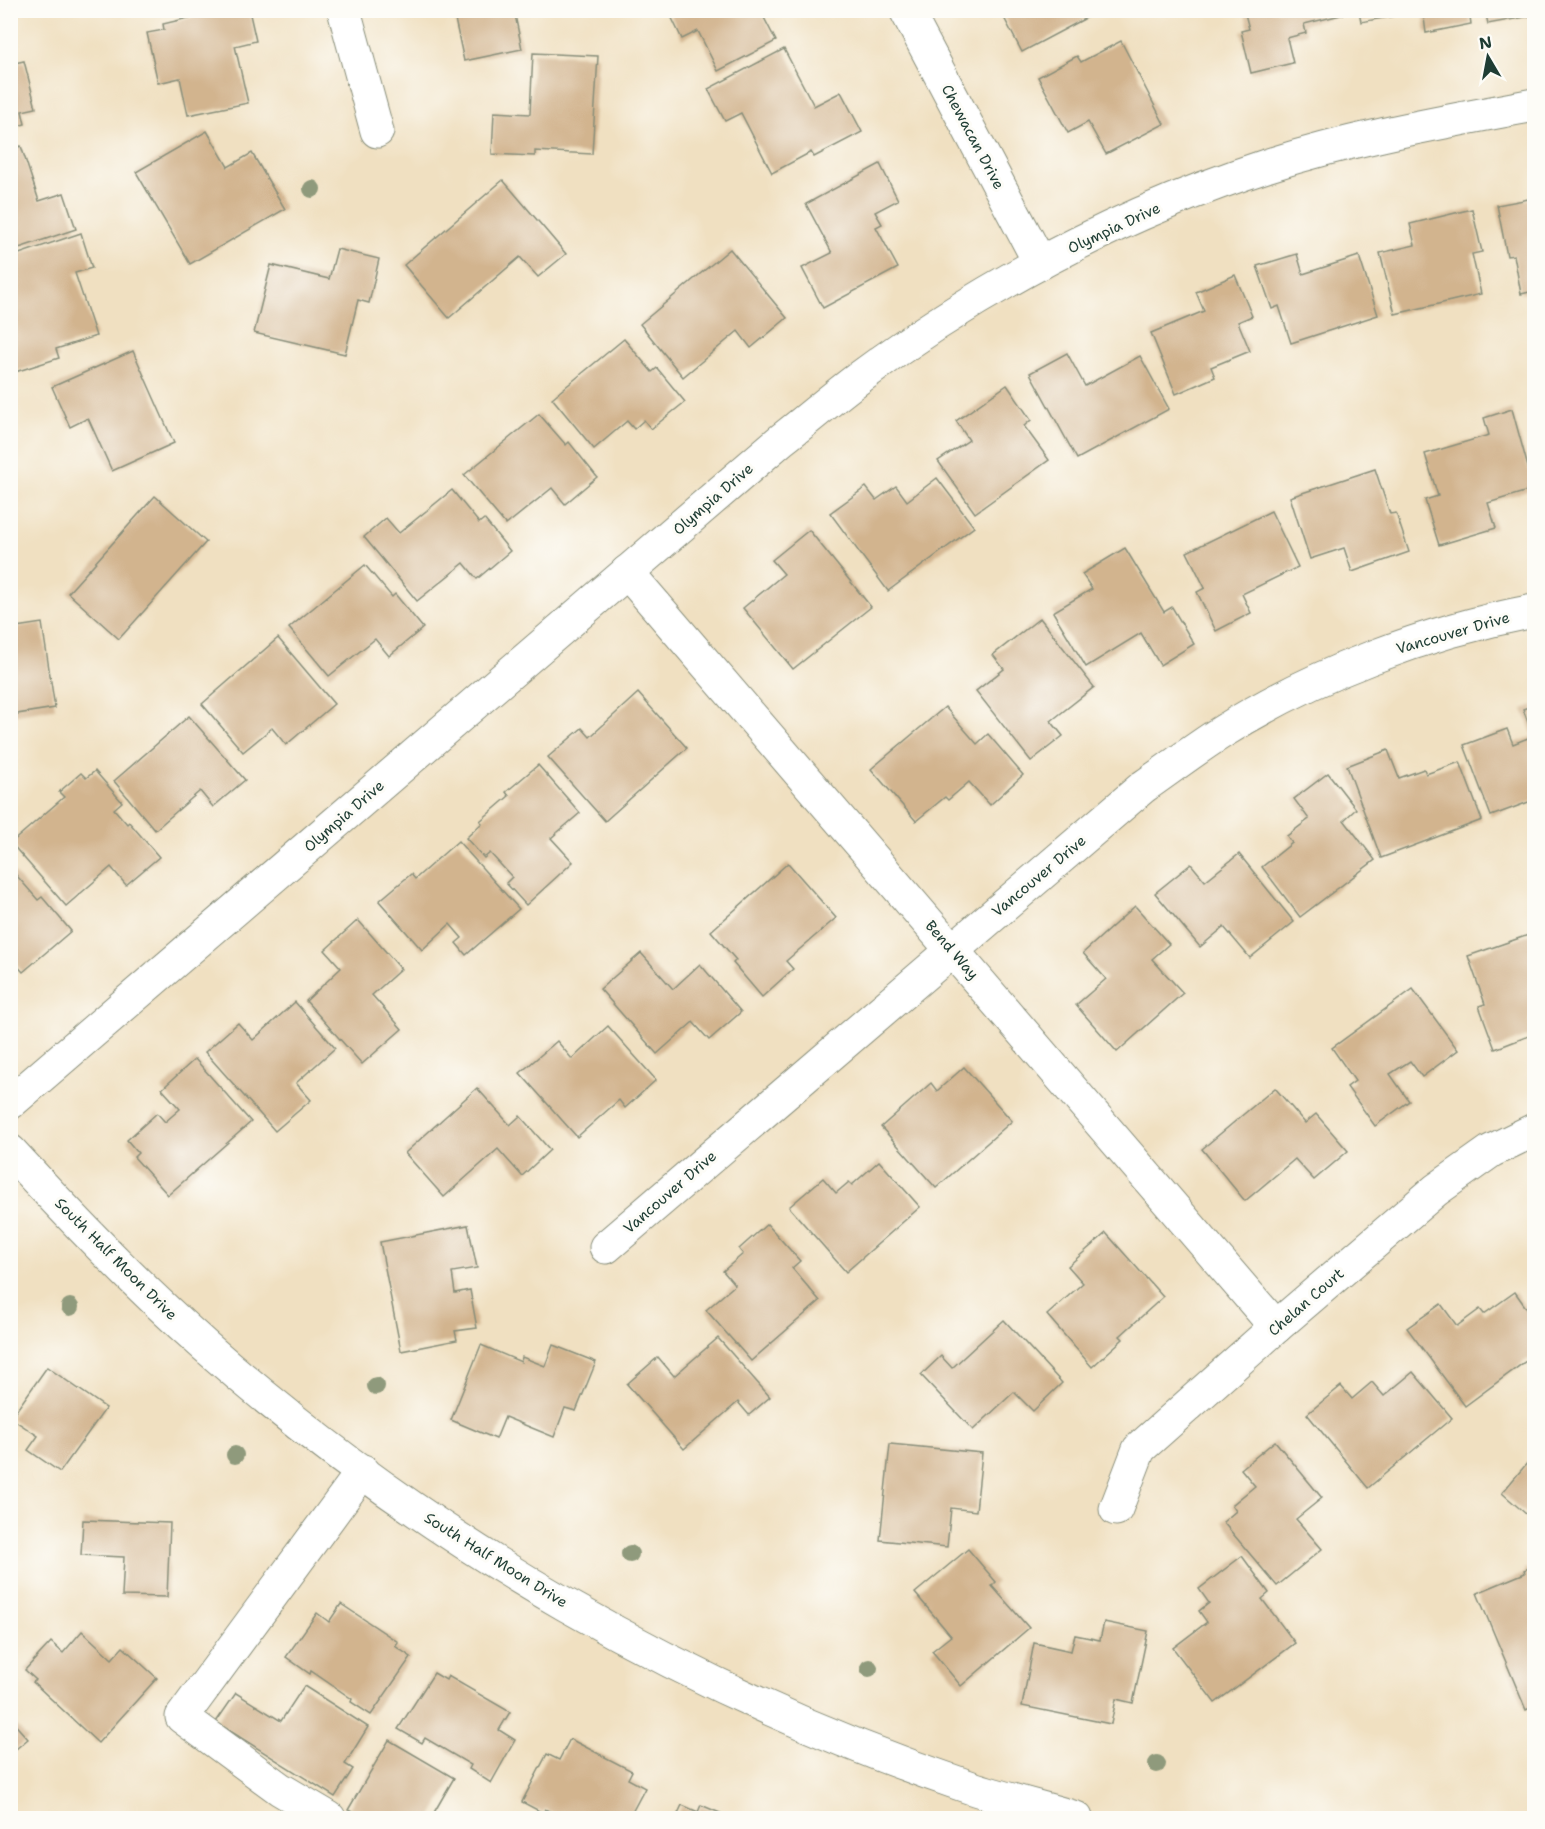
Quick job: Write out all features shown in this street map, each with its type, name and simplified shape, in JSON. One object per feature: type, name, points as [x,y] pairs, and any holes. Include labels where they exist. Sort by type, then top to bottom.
[{"type":"street","points":[[344,10],[377,131]]},
{"type":"street","name":"Chewacan Drive","points":[[906,10],[1040,263]]},
{"type":"street","name":"Olympia Drive","points":[[10,1103],[772,448],[858,378],[940,321],[1084,240],[1175,200],[1269,165],[1389,132],[1534,105]]},
{"type":"street","name":"Bend Way","points":[[627,572],[1276,1327]]},
{"type":"street","name":"Vancouver Drive","points":[[606,1247],[1143,787],[1223,732],[1309,685],[1398,647],[1491,619],[1534,611]]},
{"type":"street","name":"Chelan Court","points":[[1116,1509],[1139,1449],[1276,1327],[1436,1190],[1491,1151],[1534,1130]]},
{"type":"street","name":"South Half Moon Drive","points":[[10,1151],[91,1239],[205,1346],[326,1445],[454,1536],[580,1613],[719,1685],[826,1733],[962,1784],[1076,1818]]},
{"type":"street","points":[[329,1818],[280,1789],[182,1717],[363,1472]]},
{"type":"building","points":[[204,10],[249,10],[256,41],[235,46],[248,103],[188,115],[180,78],[158,83],[147,33],[164,30],[163,24],[205,14]]},
{"type":"building","points":[[453,10],[514,10],[522,49],[464,61]]},
{"type":"building","points":[[668,10],[760,10],[776,41],[718,71],[698,31],[682,39]]},
{"type":"building","points":[[1000,10],[1101,10],[1022,52]]},
{"type":"building","points":[[1244,10],[1348,10],[1349,13],[1304,24],[1306,33],[1287,38],[1293,63],[1251,73],[1241,31],[1249,29]]},
{"type":"building","points":[[1359,10],[1417,10],[1418,12],[1361,22]]},
{"type":"building","points":[[1423,10],[1469,10],[1471,24],[1426,33]]},
{"type":"building","points":[[1485,10],[1530,10],[1531,16],[1488,24]]},
{"type":"building","points":[[1121,41],[1164,124],[1106,154],[1088,122],[1068,133],[1038,77],[1077,56],[1081,62]]},
{"type":"building","points":[[784,49],[814,106],[841,92],[862,132],[814,157],[811,152],[772,173],[741,113],[725,121],[708,89]]},
{"type":"building","points":[[533,53],[598,56],[592,154],[535,151],[535,156],[492,154],[494,112],[530,114]]},
{"type":"building","points":[[24,61],[36,108],[22,111],[25,124],[10,128],[10,64]]},
{"type":"building","points":[[207,131],[228,167],[252,153],[285,209],[190,264],[136,172]]},
{"type":"building","points":[[21,146],[39,201],[64,193],[76,229],[10,251],[10,150]]},
{"type":"building","points":[[880,164],[898,200],[875,212],[882,224],[876,227],[898,268],[823,308],[802,268],[832,253],[806,204]]},
{"type":"building","points":[[503,180],[566,254],[538,277],[520,257],[449,318],[404,265]]},
{"type":"building","points":[[1534,198],[1534,291],[1521,294],[1514,255],[1507,256],[1497,205]]},
{"type":"building","points":[[1472,209],[1482,252],[1472,254],[1481,294],[1395,314],[1380,253],[1415,245],[1410,224]]},
{"type":"building","points":[[81,233],[92,268],[75,273],[96,336],[56,349],[59,358],[12,373],[10,328],[13,327],[10,321],[10,293],[13,292],[10,283],[10,257]]},
{"type":"building","points":[[337,249],[379,259],[369,303],[358,300],[345,354],[254,333],[271,265],[329,279]]},
{"type":"building","points":[[730,249],[787,318],[751,348],[738,331],[683,377],[640,324]]},
{"type":"building","points":[[1297,254],[1303,274],[1359,256],[1378,315],[1291,343],[1279,306],[1272,309],[1257,266]]},
{"type":"building","points":[[1235,275],[1252,316],[1238,322],[1250,351],[1211,367],[1215,377],[1176,394],[1151,333],[1204,311],[1196,292]]},
{"type":"building","points":[[624,339],[652,372],[657,368],[685,402],[651,429],[644,420],[634,429],[627,421],[594,449],[552,398]]},
{"type":"building","points":[[133,351],[174,443],[112,471],[88,418],[70,427],[52,387]]},
{"type":"building","points":[[1067,353],[1085,386],[1140,356],[1169,409],[1077,459],[1030,373]]},
{"type":"building","points":[[1007,385],[1031,420],[1024,426],[1049,460],[975,513],[938,461],[969,440],[956,421]]},
{"type":"building","points":[[1512,409],[1534,489],[1488,503],[1496,528],[1439,545],[1425,500],[1438,496],[1425,454],[1489,435],[1484,418]]},
{"type":"building","points":[[539,414],[566,445],[569,442],[597,477],[565,504],[552,488],[506,525],[464,475]]},
{"type":"building","points":[[1375,469],[1390,514],[1396,513],[1409,552],[1352,572],[1344,548],[1310,559],[1290,497]]},
{"type":"building","points":[[937,478],[974,527],[888,591],[830,513],[866,487],[876,500],[896,486],[907,501]]},
{"type":"building","points":[[452,490],[479,523],[484,519],[510,551],[477,579],[464,563],[417,601],[364,537],[386,518],[399,533]]},
{"type":"building","points":[[155,496],[206,542],[119,639],[68,593]]},
{"type":"building","points":[[1271,511],[1298,567],[1242,594],[1251,613],[1216,631],[1197,592],[1205,588],[1187,552]]},
{"type":"building","points":[[809,530],[871,607],[793,669],[743,608],[784,574],[772,560]]},
{"type":"building","points":[[1125,548],[1164,612],[1172,607],[1194,644],[1160,665],[1141,633],[1086,667],[1053,612],[1092,589],[1082,574]]},
{"type":"building","points":[[365,565],[392,597],[395,594],[423,628],[389,656],[375,639],[329,676],[289,628]]},
{"type":"building","points":[[1040,618],[1094,687],[1051,721],[1063,736],[1031,761],[976,691],[1004,669],[993,655]]},
{"type":"building","points":[[42,623],[55,708],[10,715],[10,628]]},
{"type":"building","points":[[278,638],[334,704],[286,745],[272,728],[243,752],[202,704]]},
{"type":"building","points":[[638,693],[687,748],[605,821],[548,757],[582,728],[590,737]]},
{"type":"building","points":[[1534,705],[1534,800],[1491,816],[1464,745],[1507,729],[1513,744],[1533,736],[1523,709]]},
{"type":"building","points":[[945,707],[977,744],[988,734],[1023,775],[990,805],[969,782],[948,800],[945,797],[916,821],[871,769]]},
{"type":"building","points":[[189,716],[245,780],[213,807],[200,791],[155,830],[114,781]]},
{"type":"building","points":[[1388,750],[1399,778],[1424,769],[1426,774],[1460,762],[1482,820],[1381,858],[1347,766]]},
{"type":"building","points":[[538,765],[580,813],[551,838],[573,862],[526,905],[506,883],[512,877],[490,853],[484,858],[466,838],[482,823],[480,821],[509,796],[506,792]]},
{"type":"building","points":[[95,771],[122,802],[114,809],[127,824],[129,822],[159,857],[126,885],[111,867],[66,906],[11,843],[64,797],[59,792],[81,773],[86,778]]},
{"type":"building","points":[[1328,773],[1356,809],[1344,820],[1375,860],[1300,917],[1262,867],[1292,843],[1287,836],[1309,819],[1294,799]]},
{"type":"building","points":[[458,841],[519,909],[466,955],[456,943],[462,938],[450,924],[422,950],[379,901],[411,874],[415,879]]},
{"type":"building","points":[[1239,854],[1294,922],[1250,958],[1224,927],[1200,947],[1155,893],[1191,864],[1205,881]]},
{"type":"building","points":[[788,863],[836,918],[786,961],[793,969],[762,997],[733,963],[736,960],[711,931]]},
{"type":"building","points":[[10,868],[38,900],[42,897],[71,931],[23,972],[10,958]]},
{"type":"building","points":[[1135,906],[1169,944],[1152,959],[1183,993],[1117,1052],[1076,1005],[1106,979],[1083,953]]},
{"type":"building","points":[[1534,913],[1534,933],[1528,916]]},
{"type":"building","points":[[358,920],[401,969],[372,995],[402,1029],[362,1064],[306,1001],[341,968],[325,950]]},
{"type":"building","points":[[1534,933],[1534,1018],[1529,1020],[1534,1034],[1495,1049],[1479,1006],[1485,1004],[1468,956]]},
{"type":"building","points":[[641,953],[673,989],[700,964],[741,1012],[709,1040],[693,1022],[657,1054],[600,989]]},
{"type":"building","points":[[1413,989],[1458,1050],[1422,1077],[1410,1061],[1390,1074],[1409,1101],[1375,1126],[1347,1087],[1355,1081],[1332,1048]]},
{"type":"building","points":[[295,1002],[335,1048],[296,1083],[311,1100],[275,1131],[205,1052],[238,1023],[253,1040]]},
{"type":"building","points":[[608,1026],[656,1080],[625,1108],[619,1100],[577,1137],[520,1073],[557,1041],[572,1059]]},
{"type":"building","points":[[195,1059],[251,1122],[168,1195],[134,1157],[138,1153],[127,1140],[157,1113],[165,1122],[180,1109],[162,1089]]},
{"type":"building","points":[[964,1067],[1012,1121],[936,1188],[881,1127],[931,1083],[937,1091]]},
{"type":"building","points":[[477,1088],[510,1125],[520,1116],[550,1150],[522,1176],[498,1149],[444,1197],[405,1153]]},
{"type":"building","points":[[1275,1088],[1305,1123],[1316,1114],[1348,1151],[1314,1180],[1295,1159],[1245,1201],[1202,1149]]},
{"type":"building","points":[[879,1161],[920,1207],[846,1272],[789,1207],[823,1178],[836,1193],[849,1182],[852,1185]]},
{"type":"building","points":[[767,1224],[800,1261],[792,1268],[820,1301],[751,1361],[706,1310],[735,1285],[723,1271],[743,1254],[739,1249]]},
{"type":"building","points":[[468,1225],[477,1268],[452,1272],[455,1293],[470,1290],[477,1328],[455,1331],[457,1340],[401,1351],[380,1242]]},
{"type":"building","points":[[1106,1233],[1163,1297],[1120,1336],[1123,1339],[1092,1367],[1047,1315],[1083,1283],[1068,1266]]},
{"type":"building","points":[[1515,1292],[1534,1319],[1534,1355],[1465,1406],[1407,1328],[1441,1304],[1457,1326],[1480,1309],[1484,1314]]},
{"type":"building","points":[[1004,1320],[1062,1383],[1033,1411],[1014,1392],[973,1430],[921,1375],[941,1356],[952,1368]]},
{"type":"building","points":[[718,1338],[770,1397],[749,1415],[738,1402],[684,1449],[627,1384],[658,1357],[674,1376]]},
{"type":"building","points":[[481,1345],[521,1362],[522,1357],[545,1366],[553,1345],[596,1362],[576,1411],[565,1408],[554,1437],[505,1417],[496,1439],[451,1420]]},
{"type":"building","points":[[47,1367],[106,1408],[60,1472],[28,1450],[38,1436],[11,1418]]},
{"type":"building","points":[[1413,1372],[1452,1418],[1368,1488],[1307,1414],[1341,1386],[1352,1399],[1372,1382],[1384,1396]]},
{"type":"building","points":[[1275,1441],[1322,1498],[1296,1519],[1322,1549],[1277,1586],[1223,1522],[1236,1511],[1232,1505],[1255,1486],[1241,1469]]},
{"type":"building","points":[[890,1444],[982,1453],[976,1511],[951,1508],[947,1547],[880,1540]]},
{"type":"building","points":[[1528,1462],[1534,1468],[1534,1521],[1502,1493]]},
{"type":"building","points":[[83,1520],[170,1523],[167,1597],[122,1596],[124,1557],[81,1555]]},
{"type":"building","points":[[968,1549],[996,1582],[992,1586],[1029,1628],[961,1686],[932,1651],[951,1636],[915,1593]]},
{"type":"building","points":[[1242,1556],[1269,1593],[1262,1599],[1295,1643],[1215,1703],[1173,1648],[1207,1622],[1199,1611],[1209,1603],[1199,1589]]},
{"type":"building","points":[[1534,1566],[1534,1706],[1526,1710],[1477,1593],[1525,1573],[1524,1570]]},
{"type":"building","points":[[341,1604],[398,1642],[395,1646],[411,1657],[371,1715],[311,1671],[310,1674],[286,1657],[317,1613],[329,1622]]},
{"type":"building","points":[[1104,1622],[1148,1631],[1133,1703],[1116,1699],[1111,1724],[1022,1706],[1034,1643],[1071,1651],[1075,1635],[1100,1640]]},
{"type":"building","points":[[82,1631],[112,1659],[123,1647],[157,1678],[98,1743],[33,1682],[36,1680],[25,1670],[51,1642],[63,1653]]},
{"type":"building","points":[[434,1673],[446,1680],[448,1676],[510,1712],[499,1730],[515,1740],[491,1783],[469,1769],[471,1765],[425,1738],[422,1743],[398,1729]]},
{"type":"building","points":[[304,1686],[368,1727],[345,1764],[353,1769],[335,1797],[216,1722],[236,1693],[281,1721]]},
{"type":"building","points":[[10,1719],[28,1739],[10,1754]]},
{"type":"building","points":[[570,1739],[632,1771],[628,1779],[645,1788],[629,1818],[563,1818],[545,1809],[543,1813],[522,1802],[547,1754],[559,1760]]},
{"type":"building","points":[[389,1740],[454,1778],[432,1816],[437,1818],[364,1818],[348,1810]]},
{"type":"building","points":[[682,1805],[698,1812],[701,1805],[732,1818],[676,1818]]}]
